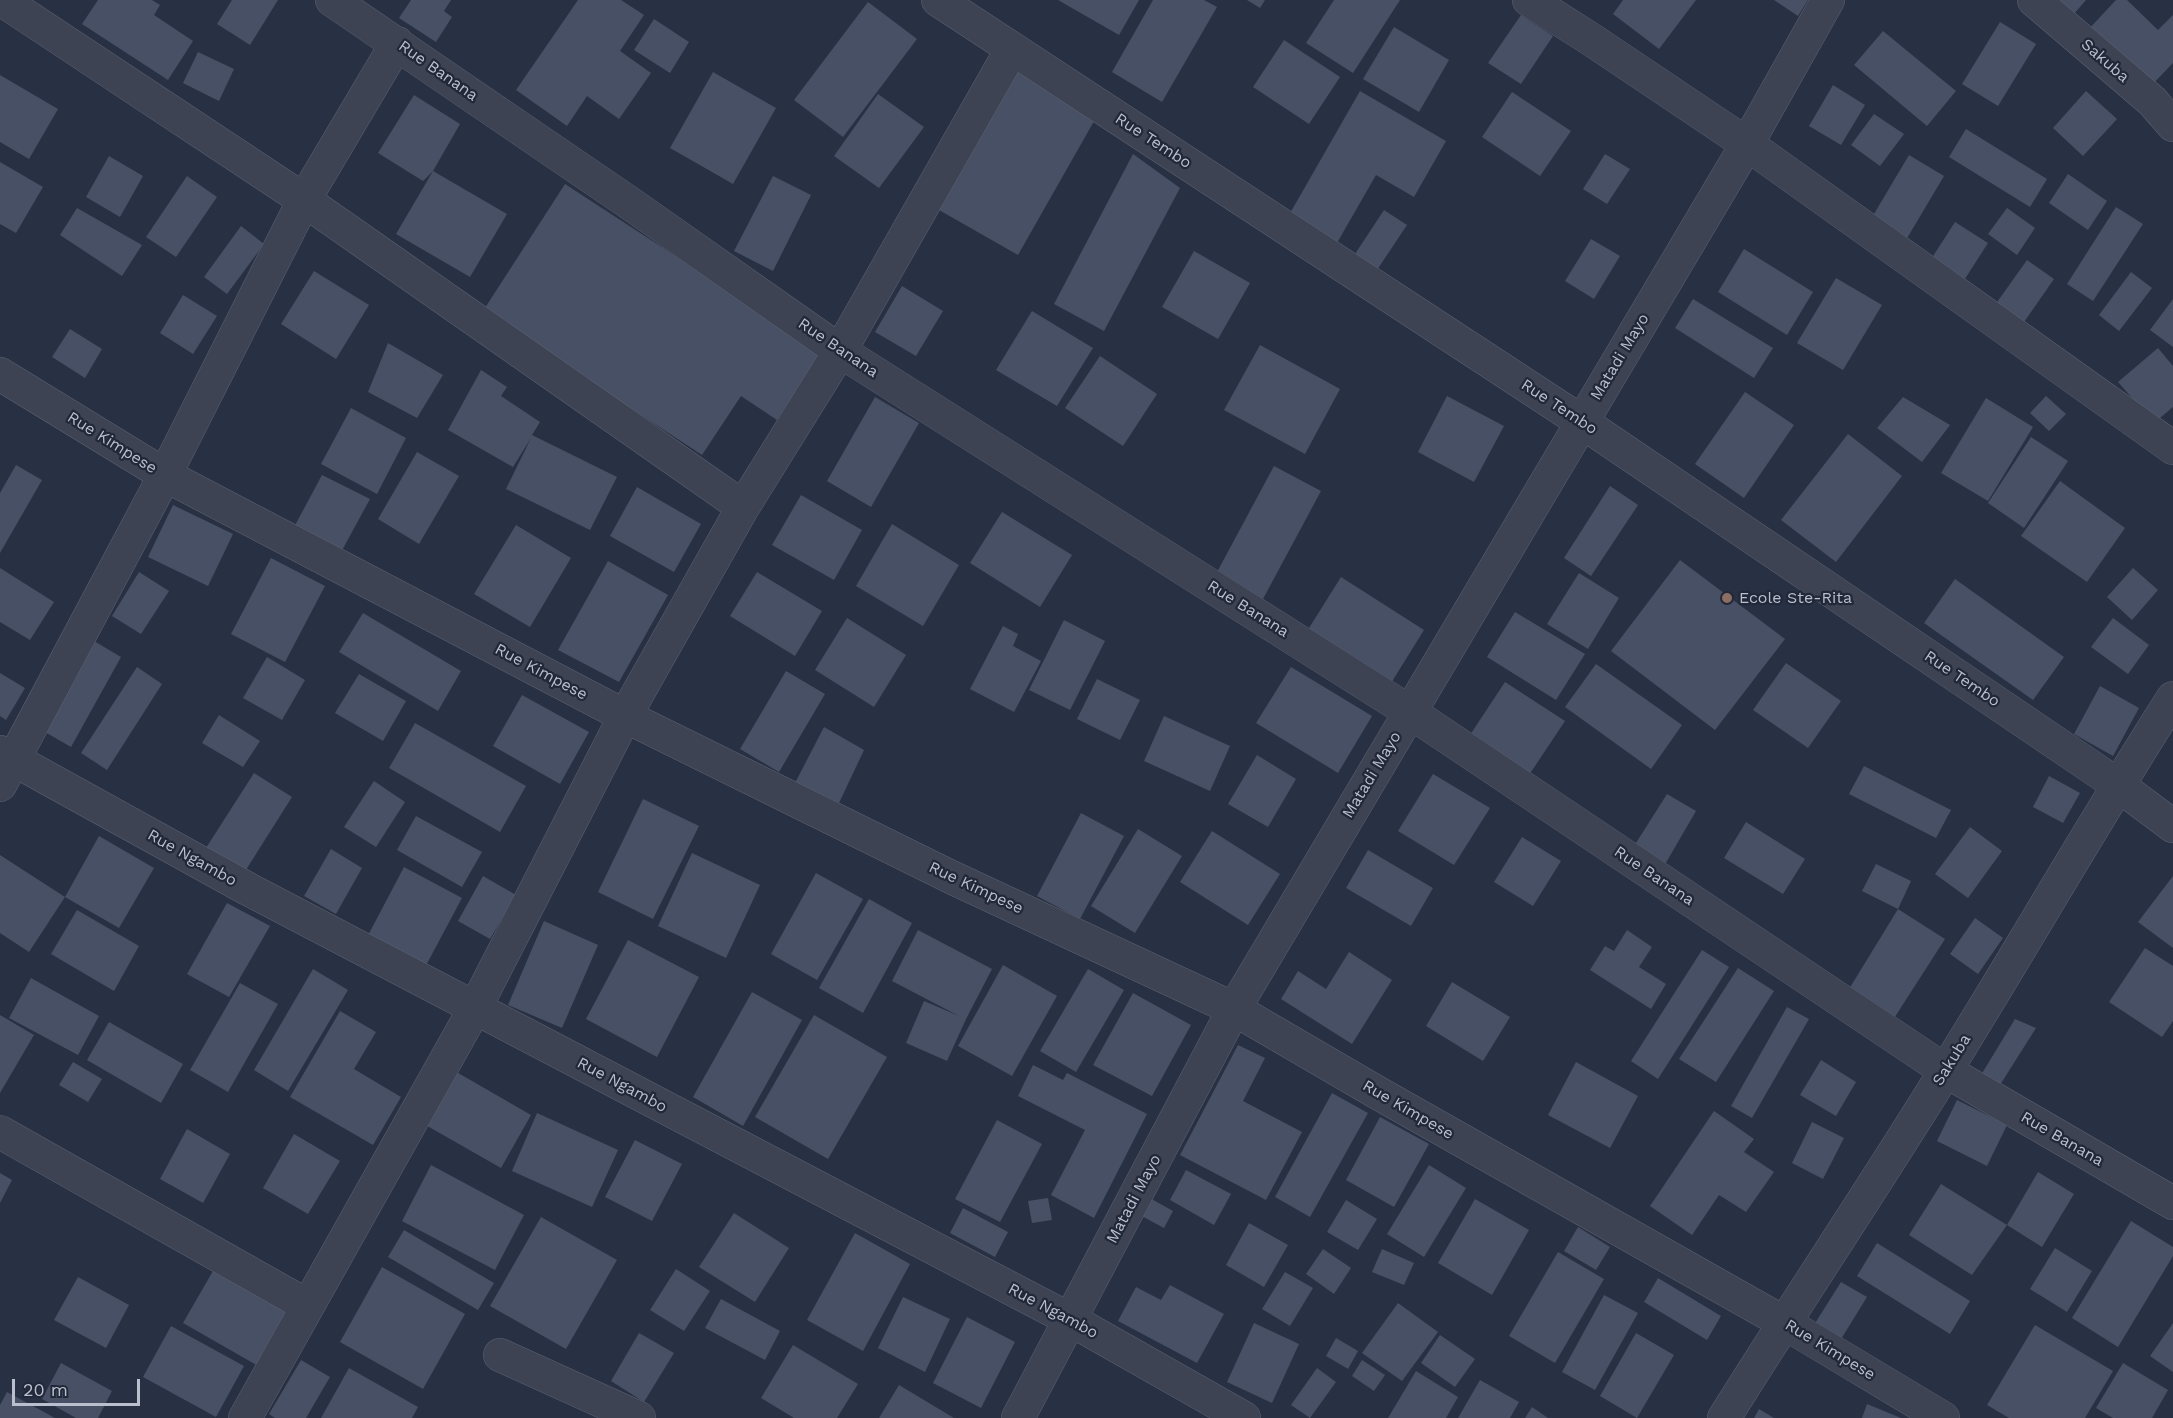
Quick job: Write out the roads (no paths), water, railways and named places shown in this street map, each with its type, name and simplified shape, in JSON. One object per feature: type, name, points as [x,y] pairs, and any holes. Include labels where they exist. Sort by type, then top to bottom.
[{"type":"street","points":[[2,0],[304,200],[743,507]]},
{"type":"street","name":"Rue Banana","points":[[332,0],[840,351],[1410,712],[1946,1071],[2173,1203]]},
{"type":"street","name":"Rue Tembo","points":[[938,0],[1582,422],[2118,785],[2173,826]]},
{"type":"street","points":[[1530,0],[1747,144],[2173,448]]},
{"type":"street","name":"Matadi Mayo","points":[[1018,1418],[1234,1009],[1747,144],[1828,0]]},
{"type":"street","name":"Sakuba","points":[[2034,0],[2152,101],[2173,125]]},
{"type":"street","points":[[5,766],[165,475],[304,200],[397,43]]},
{"type":"street","points":[[245,1418],[475,1008],[625,716],[743,507],[840,351],[1012,48]]},
{"type":"street","name":"Rue Kimpese","points":[[0,374],[165,475],[625,716],[951,877],[1234,1009],[1388,1099],[1783,1322],[1943,1418]]},
{"type":"street","name":"Sakuba","points":[[1724,1418],[1783,1322],[1946,1071],[2173,698]]},
{"type":"street","name":"Rue Ngambo","points":[[5,766],[248,889],[1071,1320],[1244,1418]]},
{"type":"street","points":[[0,1132],[309,1305]]},
{"type":"street","points":[[500,1355],[639,1418]]},
{"type":"place","name":"Ecole Ste-Rita","points":[[1727,598]]}]
